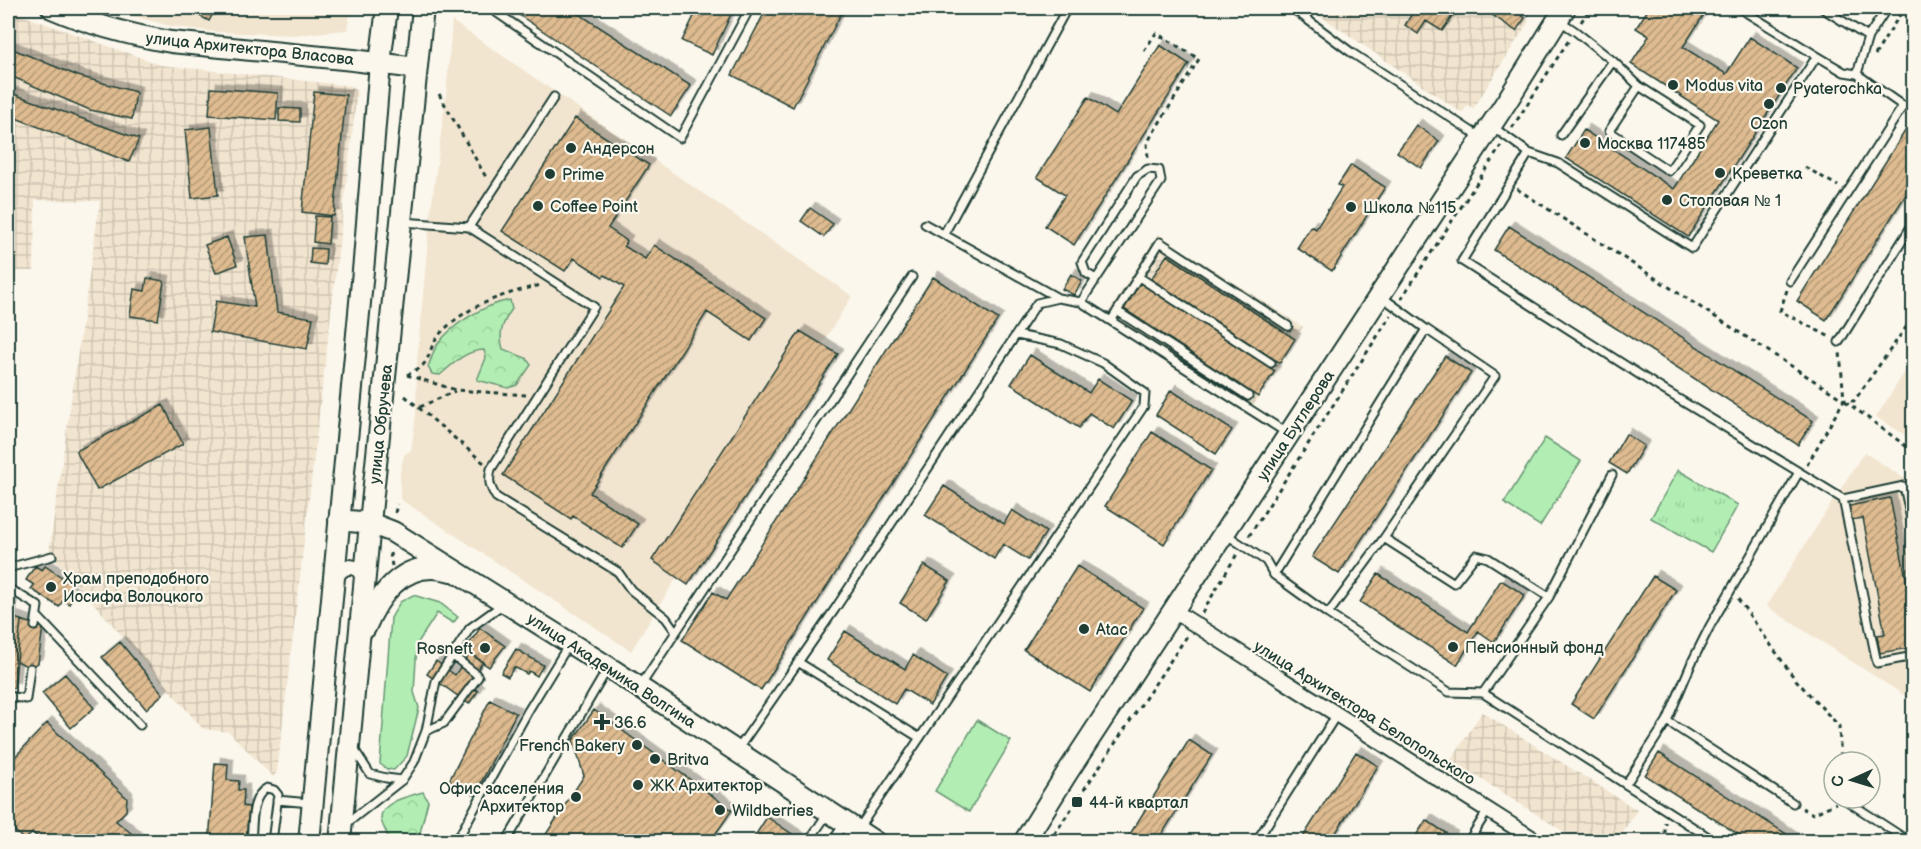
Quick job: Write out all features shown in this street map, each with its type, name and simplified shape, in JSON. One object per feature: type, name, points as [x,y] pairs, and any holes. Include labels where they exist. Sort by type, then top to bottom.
[{"type":"street","name":"улица Архитектора Власова","points":[[52,8],[76,12],[143,37],[171,42],[416,68]]},
{"type":"street","name":"улица Обручева","points":[[309,842],[335,579],[380,63],[387,8]]},
{"type":"street","name":"улица Обручева","points":[[341,835],[370,523],[423,8]]},
{"type":"street","name":"улица Бутлерова","points":[[1024,842],[1380,296],[1493,133],[1561,14]]},
{"type":"street","name":"улица Академика Волгина","points":[[339,520],[370,523],[393,532],[640,687],[875,842]]},
{"type":"street","points":[[335,579],[341,570],[350,566],[362,572],[365,580]]},
{"type":"street","points":[[359,641],[380,598],[389,586],[400,578],[432,568],[462,575]]},
{"type":"street","name":"улица Архитектора Белопольского","points":[[1174,611],[1538,842]]},
{"type":"lane","points":[[490,8],[501,11],[680,138],[750,8]]},
{"type":"lane","points":[[944,234],[1066,8]]},
{"type":"lane","points":[[1292,8],[1352,53],[1529,153],[1558,163],[1692,248],[1817,56]]},
{"type":"lane","points":[[1739,8],[1844,72],[1857,74],[1903,106],[1914,106]]},
{"type":"lane","points":[[1822,8],[1868,37]]},
{"type":"lane","points":[[1857,74],[1868,37],[1887,8]]},
{"type":"lane","points":[[1561,14],[1575,31],[1613,61],[1639,86],[1700,125],[1669,171],[1609,131],[1639,86]]},
{"type":"lane","points":[[1561,135],[1613,61]]},
{"type":"lane","points":[[469,227],[554,97]]},
{"type":"lane","points":[[1790,281],[1903,106]]},
{"type":"lane","points":[[1529,153],[1462,261],[1662,389],[1843,499],[1904,486],[1914,533]]},
{"type":"lane","points":[[1081,302],[1161,181],[1158,170],[1148,169],[1137,176],[1082,262],[1086,273],[1096,279]]},
{"type":"lane","points":[[401,222],[469,227],[594,307],[491,469],[488,479],[490,488],[496,497],[618,572],[631,590],[666,618],[676,632]]},
{"type":"lane","points":[[1839,342],[1914,222]]},
{"type":"lane","points":[[925,224],[1058,298],[1081,302],[1289,435]]},
{"type":"lane","points":[[1110,321],[1160,242],[1288,326]]},
{"type":"lane","points":[[1138,276],[1271,363]]},
{"type":"lane","points":[[640,687],[912,277]]},
{"type":"lane","points":[[1328,614],[1384,538],[1496,376],[1380,296]]},
{"type":"lane","points":[[736,751],[1017,335],[1023,321],[1037,303],[1058,298]]},
{"type":"lane","points":[[1116,311],[1248,396]]},
{"type":"lane","points":[[1274,575],[1426,329]]},
{"type":"lane","points":[[832,842],[844,821],[920,738],[1144,406],[1145,393],[1103,363],[1061,344],[1017,335]]},
{"type":"lane","points":[[1626,784],[1666,721],[1692,662],[1731,589],[1799,472]]},
{"type":"lane","points":[[1483,693],[1549,597],[1612,475]]},
{"type":"lane","points":[[1843,499],[1877,663],[1914,656]]},
{"type":"lane","points":[[1224,533],[1266,561],[1274,575],[1328,614],[1449,692],[1483,693],[1716,842]]},
{"type":"lane","points":[[1384,538],[1454,583],[1476,555],[1488,558],[1549,597]]},
{"type":"lane","points":[[8,568],[52,556]]},
{"type":"lane","points":[[8,588],[38,606],[35,626]]},
{"type":"lane","points":[[341,835],[402,780],[414,762],[426,731],[436,681],[476,622],[506,602]]},
{"type":"lane","points":[[37,616],[140,725]]},
{"type":"lane","points":[[456,842],[528,711],[570,642]]},
{"type":"lane","points":[[426,731],[444,723],[478,677],[453,656]]},
{"type":"lane","points":[[798,662],[920,738]]},
{"type":"lane","points":[[506,842],[608,667]]},
{"type":"lane","points":[[8,696],[26,699],[30,668]]},
{"type":"lane","points":[[1256,842],[1337,714]]},
{"type":"lane","points":[[1666,721],[1793,803]]},
{"type":"lane","points":[[350,743],[370,774],[402,780]]},
{"type":"lane","points":[[251,842],[256,801],[262,791],[267,788],[274,790],[278,795],[273,842]]},
{"type":"lane","points":[[277,800],[313,804]]},
{"type":"lane","points":[[1468,842],[1488,810]]},
{"type":"lane","points":[[1861,810],[1910,842]]},
{"type":"lane","points":[[808,842],[844,821]]},
{"type":"path","points":[[1049,842],[1195,624],[1242,546],[1396,307],[1493,133],[1575,31],[1590,8]]},
{"type":"path","points":[[1878,50],[1904,8]]},
{"type":"path","points":[[1144,51],[1156,33],[1199,58],[1147,143],[1148,169]]},
{"type":"path","points":[[439,94],[493,189]]},
{"type":"path","points":[[1805,167],[1848,192]]},
{"type":"path","points":[[1510,185],[1844,400],[1914,452]]},
{"type":"path","points":[[1790,281],[1780,311],[1839,342],[1844,400],[1810,462],[1799,472]]},
{"type":"path","points":[[537,396],[456,390],[407,375],[424,364],[434,340],[446,326],[464,312],[515,291],[555,282]]},
{"type":"path","points":[[1844,400],[1854,401],[1914,316]]},
{"type":"path","points":[[419,408],[456,390]]},
{"type":"path","points":[[405,396],[491,469]]},
{"type":"path","points":[[395,513],[397,504]]},
{"type":"path","points":[[1731,589],[1795,679],[1839,726],[1840,750]]},
{"type":"path","points":[[1665,842],[1666,809]]},
{"type":"path","points":[[1814,814],[1822,810]]},
{"type":"shaded area","points":[[8,8],[27,17],[161,65],[352,86],[357,92],[277,772],[273,777],[229,732],[203,729],[49,552],[100,201],[35,200],[34,271],[8,271]]},
{"type":"shaded area","points":[[104,8],[351,8],[347,30],[294,35],[216,32],[170,26]]},
{"type":"shaded area","points":[[1309,8],[1531,8],[1525,17],[1529,21],[1473,109],[1468,105],[1462,113]]},
{"type":"shaded area","points":[[452,21],[852,296],[631,651],[400,499],[400,471],[404,455],[411,450],[416,415],[417,360],[430,217],[446,96]]},
{"type":"shaded area","points":[[1158,234],[1303,327],[1253,406],[1108,313]]},
{"type":"shaded area","points":[[1913,359],[1913,440],[1876,417]]},
{"type":"shaded area","points":[[1864,452],[1913,484],[1913,701],[1766,606]]},
{"type":"shaded area","points":[[1482,712],[1637,810],[1617,841],[1578,841],[1451,760]]},
{"type":"green space","points":[[510,300],[512,309],[501,333],[503,349],[526,358],[531,365],[517,385],[508,388],[477,380],[486,358],[484,350],[471,352],[440,375],[432,374],[428,367],[434,350],[452,329],[460,322],[490,306]]},
{"type":"green space","points":[[1545,438],[1581,461],[1540,526],[1504,503]]},
{"type":"green space","points":[[1678,470],[1738,505],[1711,552],[1651,518]]},
{"type":"green space","points":[[413,595],[440,603],[458,617],[453,623],[437,613],[417,644],[414,692],[419,708],[407,756],[394,770],[387,769],[380,764],[391,618],[400,602]]},
{"type":"green space","points":[[977,720],[1011,741],[969,812],[935,791]]},
{"type":"green space","points":[[423,792],[428,801],[418,841],[389,841],[381,819],[385,808],[397,800]]},
{"type":"building","points":[[185,8],[216,8],[209,21]]},
{"type":"building","points":[[520,8],[570,8],[691,86],[671,116],[519,15]]},
{"type":"building","points":[[698,8],[734,8],[712,55],[682,41]]},
{"type":"building","points":[[767,8],[844,8],[793,107],[732,75]]},
{"type":"building","points":[[1406,8],[1458,8],[1442,31],[1426,21],[1418,34],[1405,25],[1413,12]]},
{"type":"building","points":[[1482,8],[1525,8],[1520,14],[1525,18],[1516,31]]},
{"type":"building","points":[[1649,8],[1704,8],[1707,10],[1683,47],[1726,74],[1750,37],[1797,68],[1688,237],[1566,158],[1584,130],[1674,189],[1718,120],[1631,64],[1649,36],[1636,28]]},
{"type":"building","points":[[1160,45],[1189,64],[1074,245],[1045,226],[1065,195],[1037,177],[1088,97],[1116,115]]},
{"type":"building","points":[[8,47],[78,76],[136,92],[132,119],[90,110],[8,75]]},
{"type":"building","points":[[211,88],[278,93],[276,120],[209,115]]},
{"type":"building","points":[[8,92],[139,139],[129,162],[8,115]]},
{"type":"building","points":[[314,92],[346,95],[334,216],[302,212]]},
{"type":"building","points":[[279,108],[300,109],[300,122],[279,121]]},
{"type":"building","points":[[575,118],[649,165],[608,228],[627,241],[624,246],[645,259],[654,245],[766,318],[751,341],[707,312],[590,493],[638,524],[622,548],[573,516],[571,519],[503,475],[624,287],[605,275],[603,277],[574,258],[565,271],[502,231]]},
{"type":"building","points":[[1416,125],[1439,141],[1421,168],[1397,152]]},
{"type":"building","points":[[211,127],[218,195],[192,198],[185,130]]},
{"type":"building","points":[[1907,128],[1914,132],[1914,182],[1826,320],[1797,301]]},
{"type":"building","name":"Школа №115","points":[[1351,165],[1385,187],[1332,271],[1297,248],[1311,226],[1316,229],[1342,187],[1338,185]]},
{"type":"building","points":[[810,208],[833,224],[824,237],[801,221]]},
{"type":"building","points":[[315,216],[330,217],[328,244],[313,242]]},
{"type":"building","points":[[1509,226],[1813,421],[1798,445],[1494,250]]},
{"type":"building","points":[[268,235],[277,312],[313,318],[307,349],[210,332],[216,301],[255,307],[245,237]]},
{"type":"building","points":[[227,237],[237,265],[216,273],[205,245]]},
{"type":"building","points":[[311,248],[326,249],[325,265],[310,263]]},
{"type":"building","points":[[1167,255],[1295,339],[1280,363],[1151,279]]},
{"type":"building","points":[[1071,274],[1082,281],[1074,295],[1062,289]]},
{"type":"building","points":[[933,277],[998,319],[761,690],[682,640],[713,592],[726,600]]},
{"type":"building","points":[[147,278],[164,281],[158,320],[130,316],[134,289],[145,291]]},
{"type":"building","points":[[1140,283],[1275,371],[1258,397],[1124,309]]},
{"type":"building","points":[[800,331],[838,354],[688,585],[652,560]]},
{"type":"building","points":[[1030,355],[1089,393],[1098,379],[1132,401],[1114,429],[1089,413],[1079,428],[1011,384]]},
{"type":"building","points":[[1445,356],[1471,373],[1339,574],[1312,557]]},
{"type":"building","points":[[1171,390],[1232,430],[1216,454],[1156,415]]},
{"type":"building","points":[[163,405],[183,444],[97,490],[76,451]]},
{"type":"building","points":[[1152,432],[1211,470],[1164,544],[1105,506]]},
{"type":"building","points":[[1626,434],[1644,446],[1627,474],[1609,463]]},
{"type":"building","points":[[944,486],[1004,524],[1012,510],[1046,532],[1028,560],[1003,544],[994,559],[925,515]]},
{"type":"building","points":[[1890,498],[1914,618],[1914,647],[1880,653],[1877,635],[1885,634],[1863,518],[1851,520],[1849,506]]},
{"type":"building","points":[[924,565],[950,581],[926,619],[900,603]]},
{"type":"building","name":"Храм преподобного Иосифа Волоцкого","points":[[35,566],[42,570],[45,566],[72,584],[68,591],[75,595],[69,604],[63,600],[59,607],[31,589],[34,585],[26,580]]},
{"type":"building","name":"Atac","points":[[1077,566],[1143,608],[1090,692],[1024,650]]},
{"type":"building","points":[[1378,574],[1468,632],[1501,580],[1525,595],[1494,642],[1478,631],[1457,665],[1360,602]]},
{"type":"building","points":[[1653,576],[1676,590],[1594,719],[1571,704]]},
{"type":"building","points":[[8,604],[11,605],[11,617],[21,620],[14,688],[8,687]]},
{"type":"building","points":[[21,620],[43,627],[38,663],[30,668],[17,661]]},
{"type":"building","name":"Rosneft","points":[[480,628],[505,646],[489,667],[465,650]]},
{"type":"building","points":[[845,631],[905,669],[913,655],[947,677],[930,705],[904,689],[895,704],[827,660]]},
{"type":"building","points":[[120,642],[163,694],[146,709],[102,657]]},
{"type":"building","points":[[516,649],[543,665],[537,676],[514,667],[508,677],[501,673]]},
{"type":"building","points":[[470,653],[483,662],[467,684],[478,691],[469,704],[427,674],[436,661],[455,675]]},
{"type":"building","points":[[65,674],[94,708],[71,728],[42,693]]},
{"type":"building","points":[[490,700],[516,713],[475,795],[449,781]]},
{"type":"building","name":"ЖК Архитектор","points":[[594,710],[732,810],[710,842],[541,842],[584,776],[573,740]]},
{"type":"building","points":[[47,723],[127,798],[126,811],[116,821],[136,837],[132,842],[43,842],[33,833],[24,840],[8,824],[8,764]]},
{"type":"building","points":[[1189,740],[1212,755],[1157,842],[1125,842]]},
{"type":"building","points":[[1356,752],[1378,766],[1330,842],[1300,842]]},
{"type":"building","points":[[1659,753],[1799,842],[1750,842],[1645,775]]},
{"type":"building","points":[[215,763],[228,764],[227,780],[239,781],[238,790],[244,790],[243,806],[249,807],[246,842],[209,842]]},
{"type":"building","points":[[767,817],[798,838],[795,842],[751,842]]},
{"type":"building","points":[[1426,820],[1452,837],[1449,842],[1412,842]]},
{"type":"place","name":"Modus vita","points":[[1673,85]]},
{"type":"place","name":"Pyaterochka","points":[[1781,88]]},
{"type":"place","name":"Ozon","points":[[1769,104]]},
{"type":"place","name":"Москва 117485","points":[[1585,143]]},
{"type":"place","name":"Андерсон","points":[[571,148]]},
{"type":"place","name":"Креветка","points":[[1720,173]]},
{"type":"place","name":"Prime","points":[[550,174]]},
{"type":"place","name":"Столовая № 1","points":[[1667,200]]},
{"type":"place","name":"Coffee Point","points":[[538,206]]},
{"type":"place","name":"Школа №115","points":[[1351,207]]},
{"type":"place","name":"Храм преподобного Иосифа Волоцкого","points":[[51,587]]},
{"type":"place","name":"Atac","points":[[1084,629]]},
{"type":"place","name":"Пенсионный фонд","points":[[1453,647]]},
{"type":"place","name":"Rosneft","points":[[485,648]]},
{"type":"place","name":"36.6","points":[[602,722]]},
{"type":"place","name":"French Bakery","points":[[637,745]]},
{"type":"place","name":"Britva","points":[[655,759]]},
{"type":"place","name":"ЖК Архитектор","points":[[638,785]]},
{"type":"place","name":"Офис заселения Архитектор","points":[[576,797]]},
{"type":"place","name":"44-й квартал","points":[[1077,802]]},
{"type":"place","name":"Wildberries","points":[[720,810]]}]
